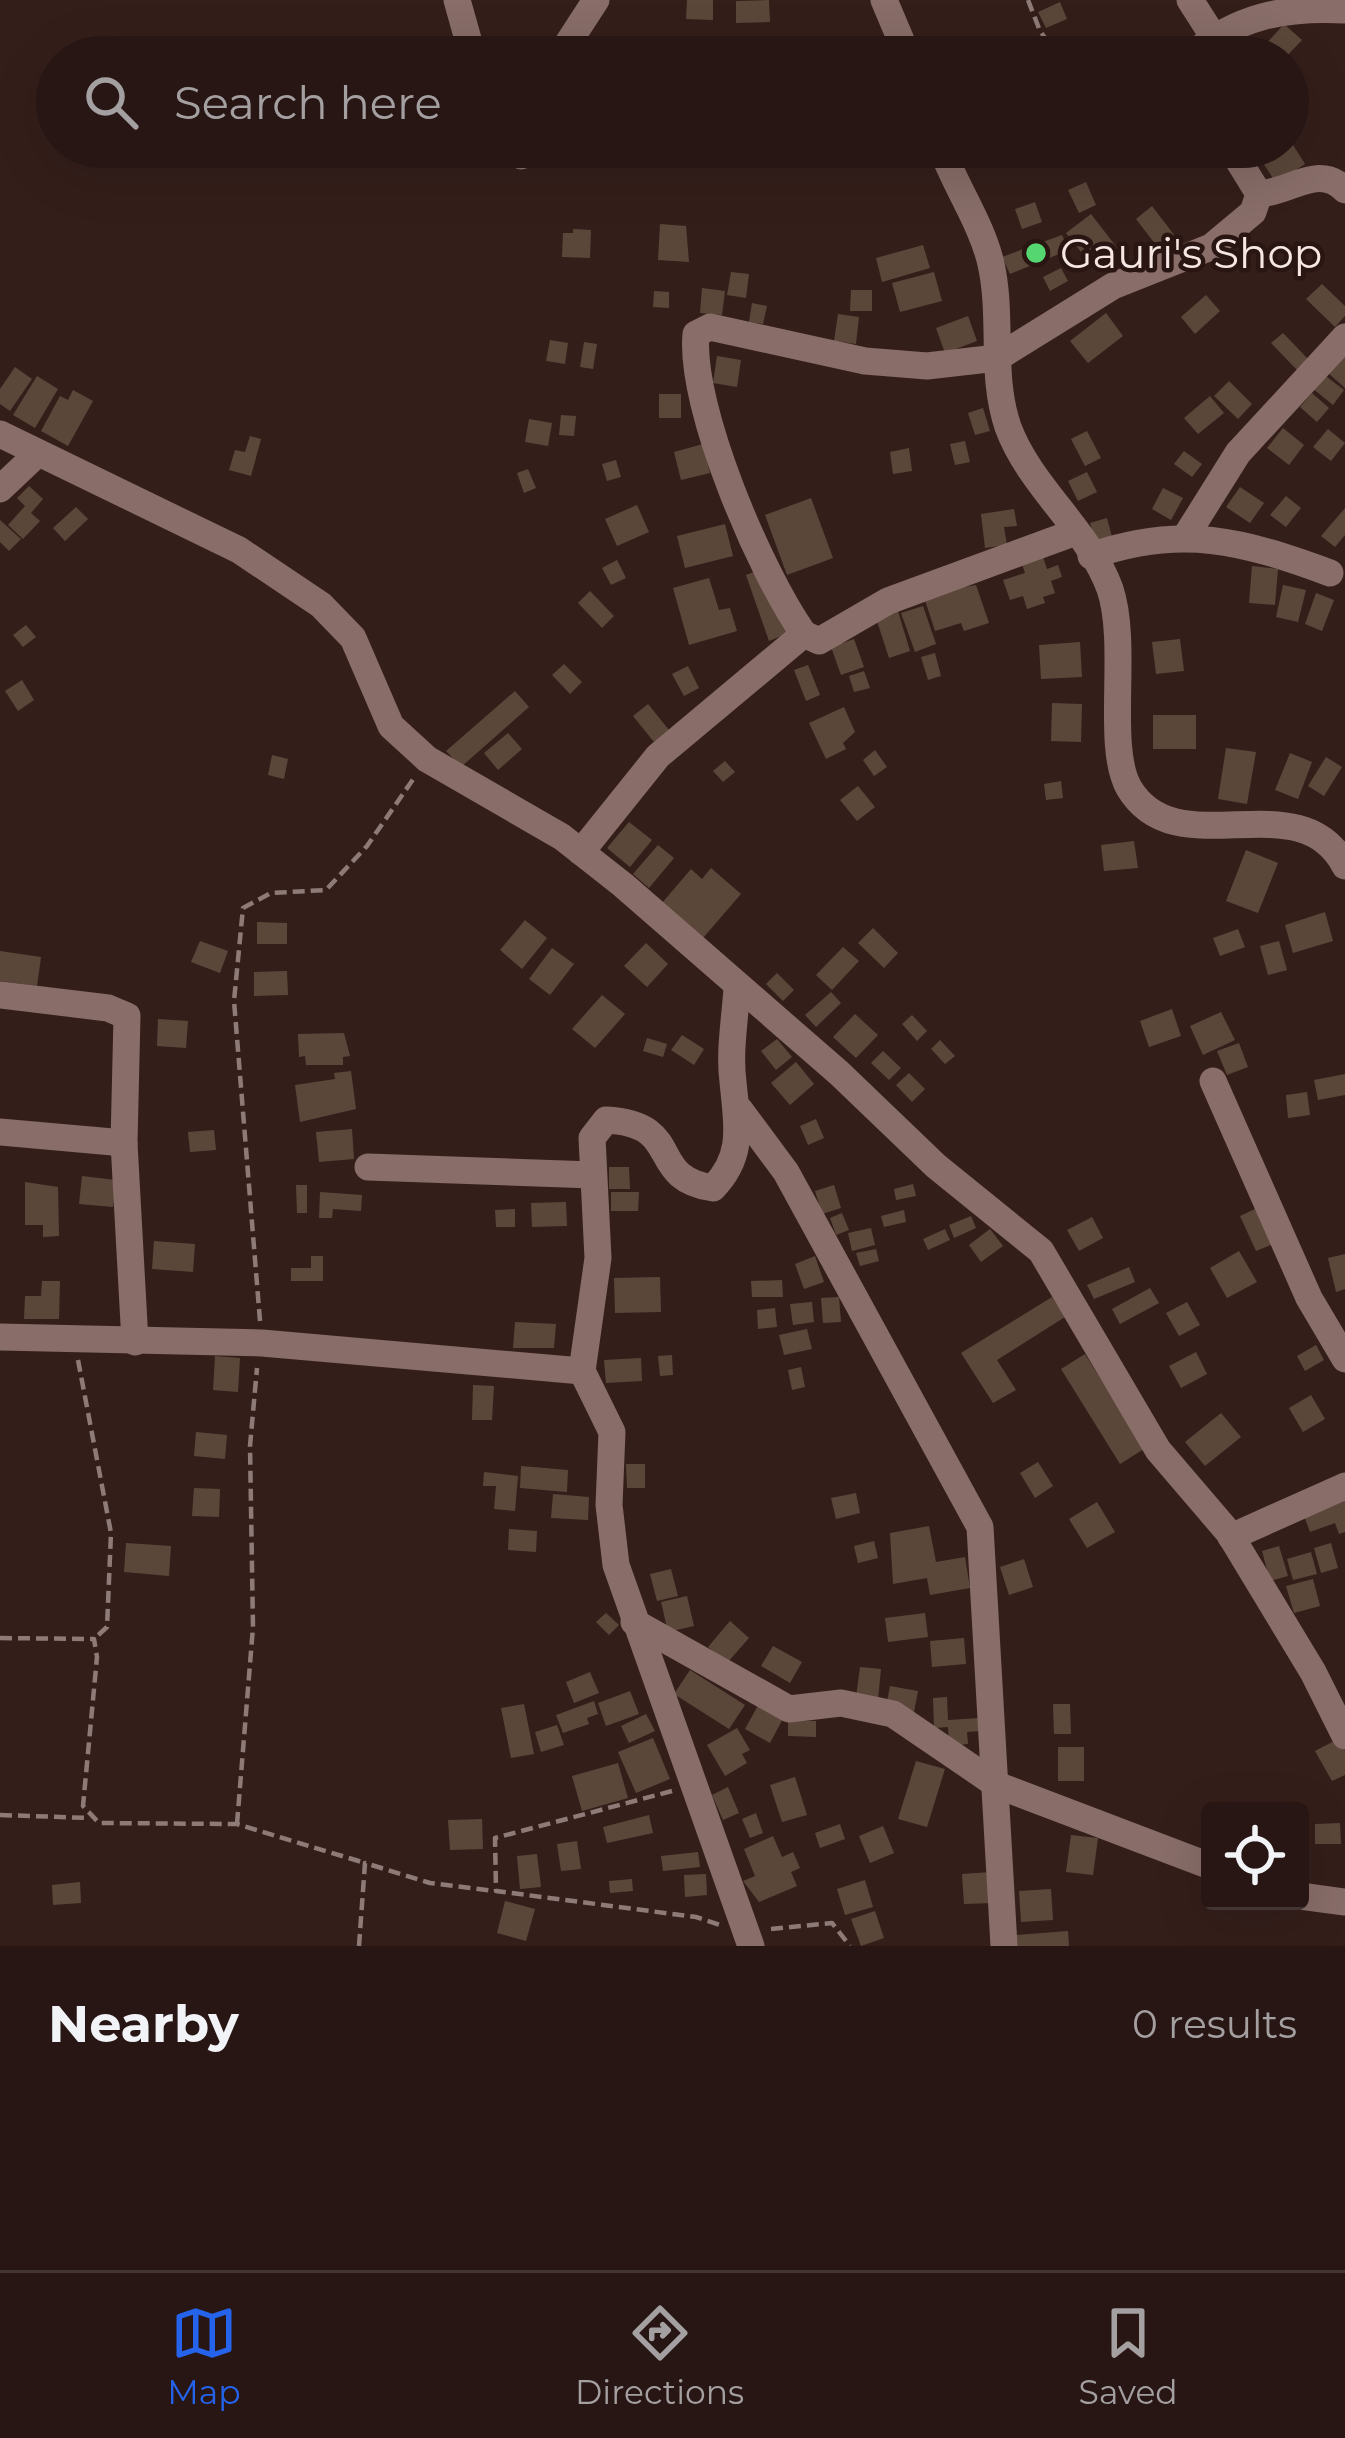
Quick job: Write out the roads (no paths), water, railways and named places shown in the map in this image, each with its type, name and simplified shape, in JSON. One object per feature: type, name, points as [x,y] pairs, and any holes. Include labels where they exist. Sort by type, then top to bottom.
[{"type":"street","points":[[457,0],[467,36]]},
{"type":"street","points":[[573,36],[596,0]]},
{"type":"street","points":[[884,0],[899,36]]},
{"type":"street","points":[[1190,0],[1213,36],[1291,7],[1345,10]]},
{"type":"street","points":[[950,168],[990,259],[999,312],[997,358],[1009,427],[1109,588],[1119,633],[1120,745],[1129,788],[1159,815],[1193,828],[1282,822],[1334,844],[1345,866]]},
{"type":"street","points":[[1243,168],[1259,194]]},
{"type":"street","points":[[1259,194],[1285,192],[1316,175],[1334,178],[1345,190]]},
{"type":"street","points":[[1073,532],[888,601],[819,641],[804,634],[719,460],[693,367],[696,334],[710,327],[865,361],[927,366],[997,358],[1113,286],[1211,248],[1253,212],[1259,194]]},
{"type":"street","points":[[1186,536],[1238,453],[1345,337]]},
{"type":"street","points":[[0,434],[239,550],[321,605],[353,638],[391,726],[427,759],[581,852],[839,1073],[936,1166],[1041,1251],[1158,1450],[1231,1538],[1313,1672],[1345,1736]]},
{"type":"street","points":[[0,489],[37,454]]},
{"type":"street","points":[[1091,556],[1136,540],[1186,536],[1266,549],[1330,573]]},
{"type":"street","points":[[581,852],[658,756],[804,634]]},
{"type":"street","points":[[737,988],[733,1084],[740,1110],[786,1172],[980,1527],[1004,1946]]},
{"type":"street","points":[[0,995],[109,1008],[127,1016],[124,1143],[135,1342]]},
{"type":"street","points":[[1213,1081],[1309,1298],[1345,1358]]},
{"type":"street","points":[[740,1110],[729,1171],[713,1188],[690,1185],[670,1166],[658,1137],[638,1122],[606,1120],[592,1138],[598,1258],[582,1371],[611,1432],[609,1505],[616,1565],[749,1940]]},
{"type":"street","points":[[0,1132],[124,1143]]},
{"type":"street","points":[[368,1167],[592,1175]]},
{"type":"street","points":[[0,1337],[262,1342],[582,1371]]},
{"type":"street","points":[[1231,1538],[1345,1486]]},
{"type":"street","points":[[634,1622],[789,1709],[842,1703],[892,1714],[997,1785],[1201,1863]]},
{"type":"street","points":[[1309,1897],[1345,1902]]},
{"type":"place","name":"Gauri's Shop","points":[[1036,253]]}]
